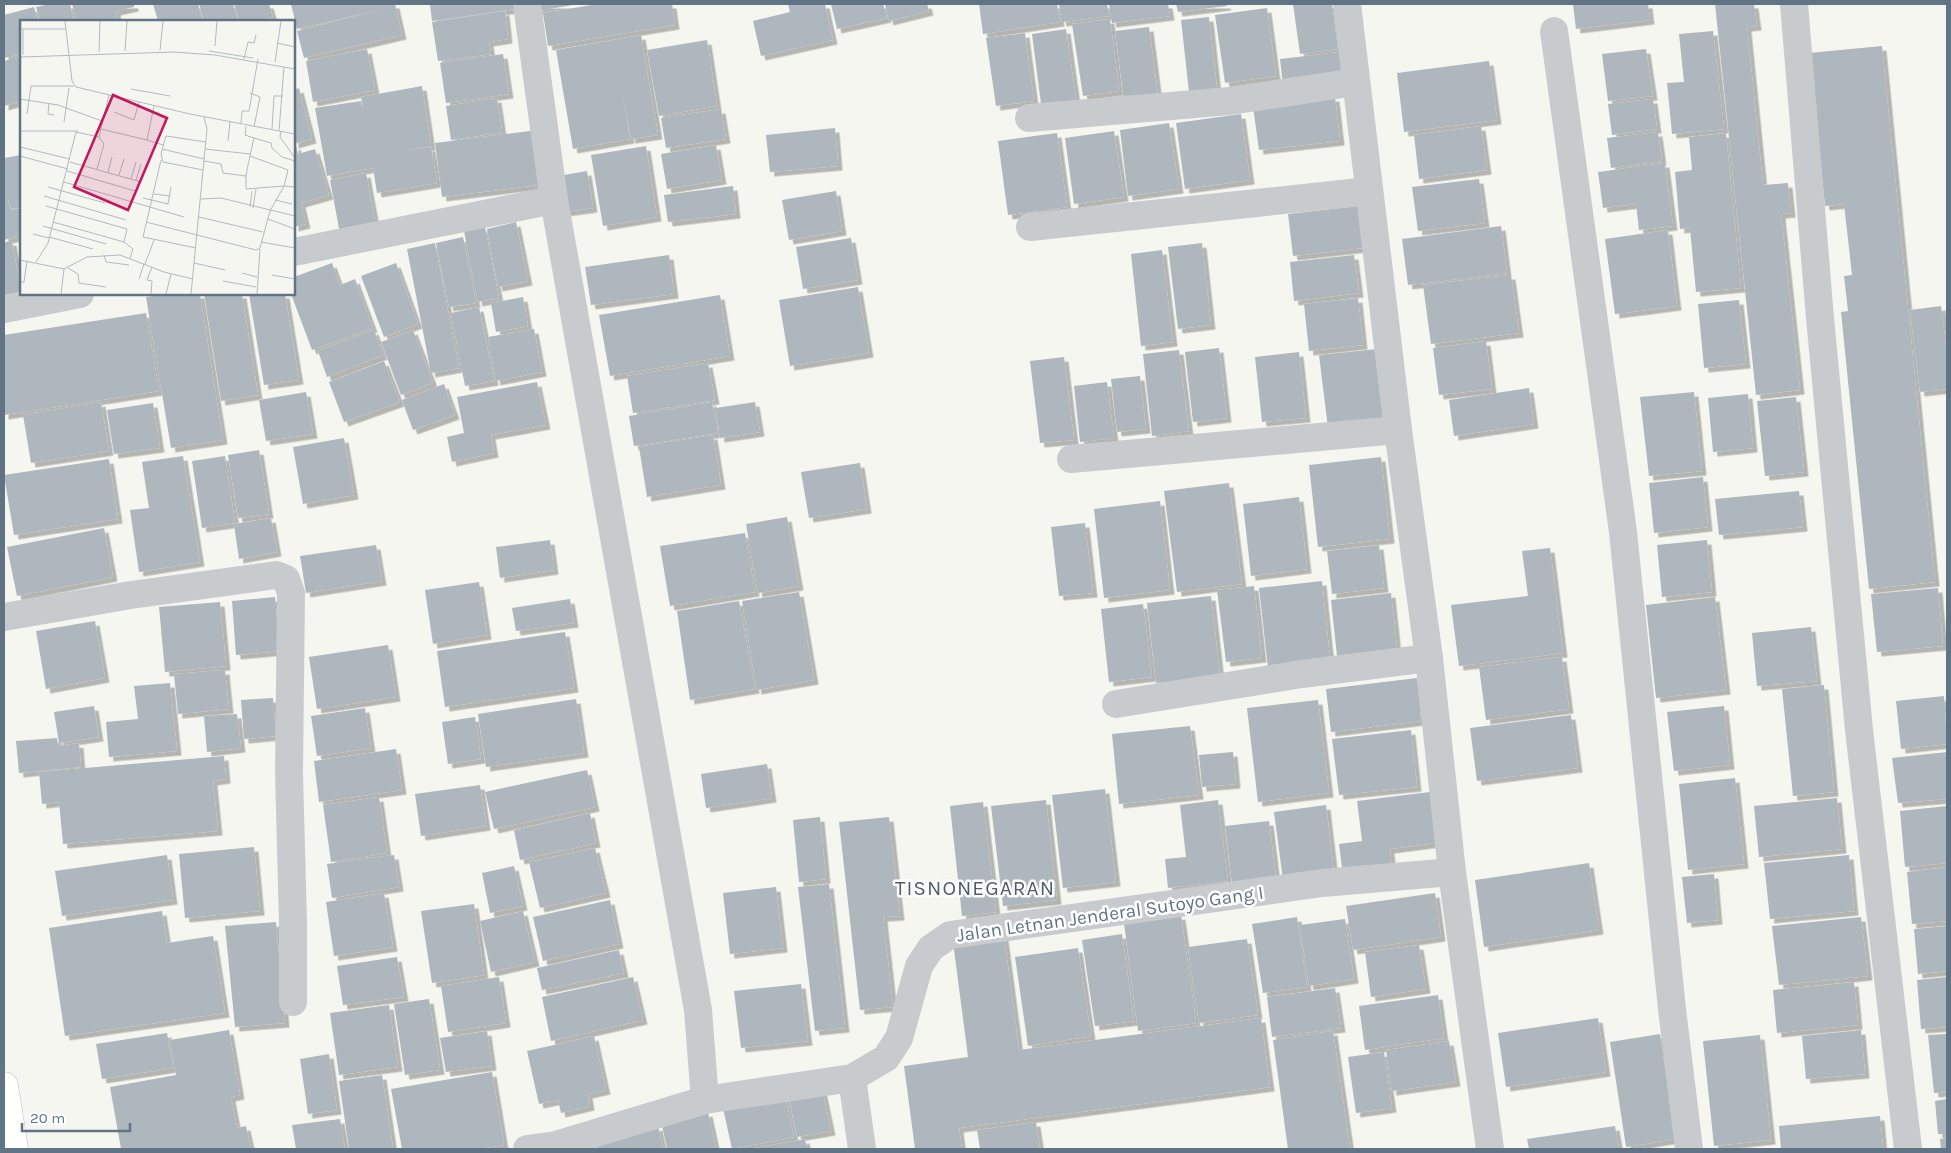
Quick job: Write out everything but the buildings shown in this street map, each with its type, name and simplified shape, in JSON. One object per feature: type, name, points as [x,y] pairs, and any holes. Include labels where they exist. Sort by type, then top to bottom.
[{"type":"main road","points":[[4,1086],[14,1149]]},
{"type":"street","points":[[527,4],[554,200],[698,1010],[705,1100]]},
{"type":"street","points":[[1347,4],[1398,430],[1429,658],[1452,872],[1490,1149]]},
{"type":"street","points":[[1794,4],[1799,39],[1820,318],[1859,730],[1908,1149]]},
{"type":"street","points":[[1554,31],[1623,532],[1672,1009],[1689,1149]]},
{"type":"street","points":[[1029,118],[1230,101],[1356,82]]},
{"type":"street","points":[[1030,227],[1369,192]]},
{"type":"street","points":[[295,252],[554,200]]},
{"type":"street","points":[[4,309],[75,295]]},
{"type":"street","points":[[1071,459],[1398,430]]},
{"type":"street","points":[[4,617],[131,595],[266,576],[276,575],[286,579],[291,593],[289,774],[293,1002]]},
{"type":"street","points":[[1116,704],[1302,674],[1429,658]]},
{"type":"street","name":"Jalan Letnan Jenderal Sutoyo Gang I","points":[[852,1078],[886,1058],[899,1038],[919,966],[931,948],[950,935],[1322,883],[1452,872]]},
{"type":"street","points":[[527,1149],[556,1147],[705,1100],[852,1078],[862,1149]]},
{"type":"district","name":"TISNONEGARAN","points":[[975,888]]}]
